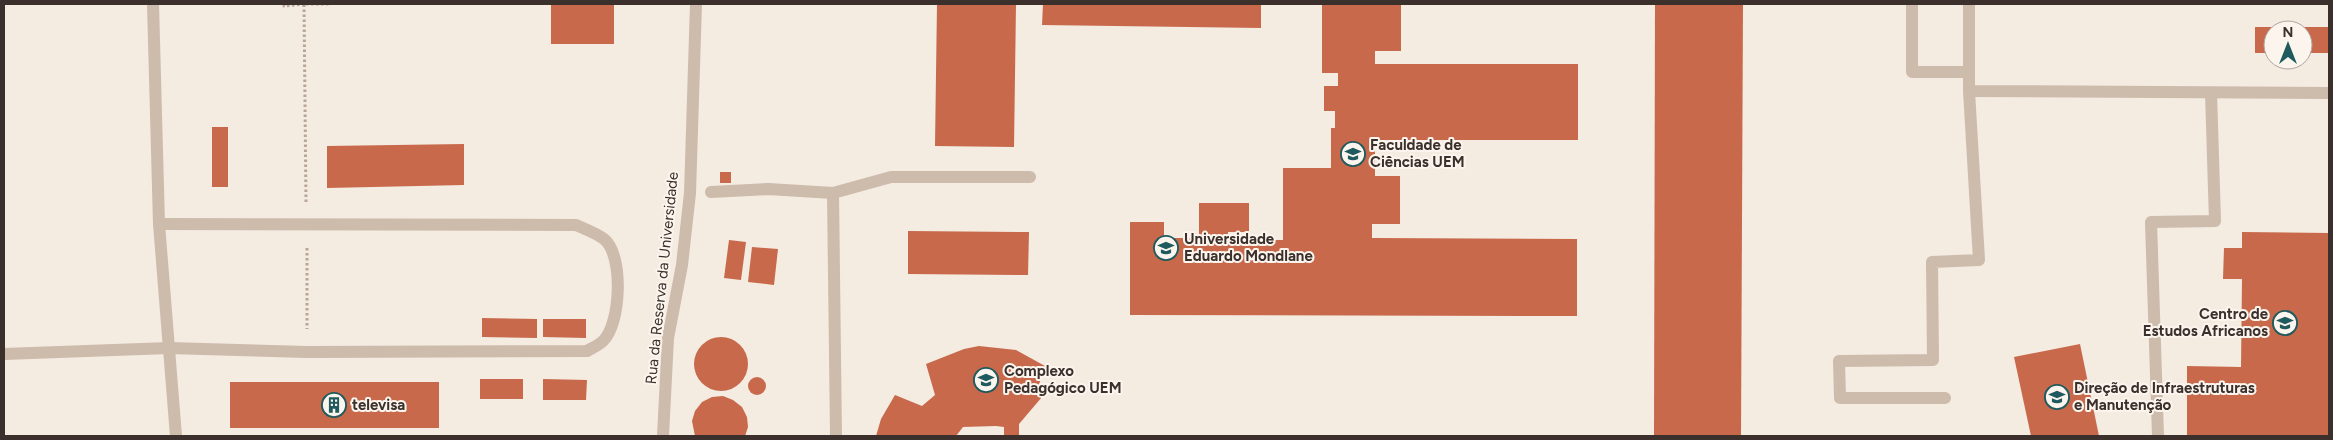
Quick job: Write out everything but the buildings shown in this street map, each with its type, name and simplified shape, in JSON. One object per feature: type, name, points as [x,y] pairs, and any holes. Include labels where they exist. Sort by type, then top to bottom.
[{"type":"lane","points":[[153,4],[159,224],[176,436]]},
{"type":"lane","name":"Rua da Reserva da Universidade","points":[[663,436],[668,338],[682,265],[690,193],[696,4]]},
{"type":"lane","points":[[1912,4],[1912,72],[1969,72]]},
{"type":"lane","points":[[1945,398],[1840,398],[1839,361],[1933,360],[1932,262],[1979,260],[1969,91],[1969,4]]},
{"type":"lane","points":[[1969,91],[2329,93]]},
{"type":"lane","points":[[2158,436],[2151,222],[2214,221],[2210,92]]},
{"type":"lane","points":[[711,192],[768,189],[833,193],[891,177],[1030,177]]},
{"type":"lane","points":[[833,193],[836,436]]},
{"type":"lane","points":[[4,354],[169,348],[307,352],[587,351],[604,340],[614,318],[619,288],[614,258],[605,240],[576,225],[159,224]]},
{"type":"path","points":[[284,4],[329,4]]},
{"type":"path","points":[[304,4],[307,352]]},
{"type":"place","name":"Faculdade de Ciências UEM","points":[[1353,154]]},
{"type":"place","name":"Universidade Eduardo Mondlane","points":[[1166,248]]},
{"type":"place","name":"Centro de Estudos Africanos","points":[[2285,323]]},
{"type":"place","name":"Complexo Pedagógico UEM","points":[[986,380]]},
{"type":"place","name":"Direção de Infraestruturas e Manutenção","points":[[2057,397]]},
{"type":"place","name":"televisa","points":[[334,405]]}]
